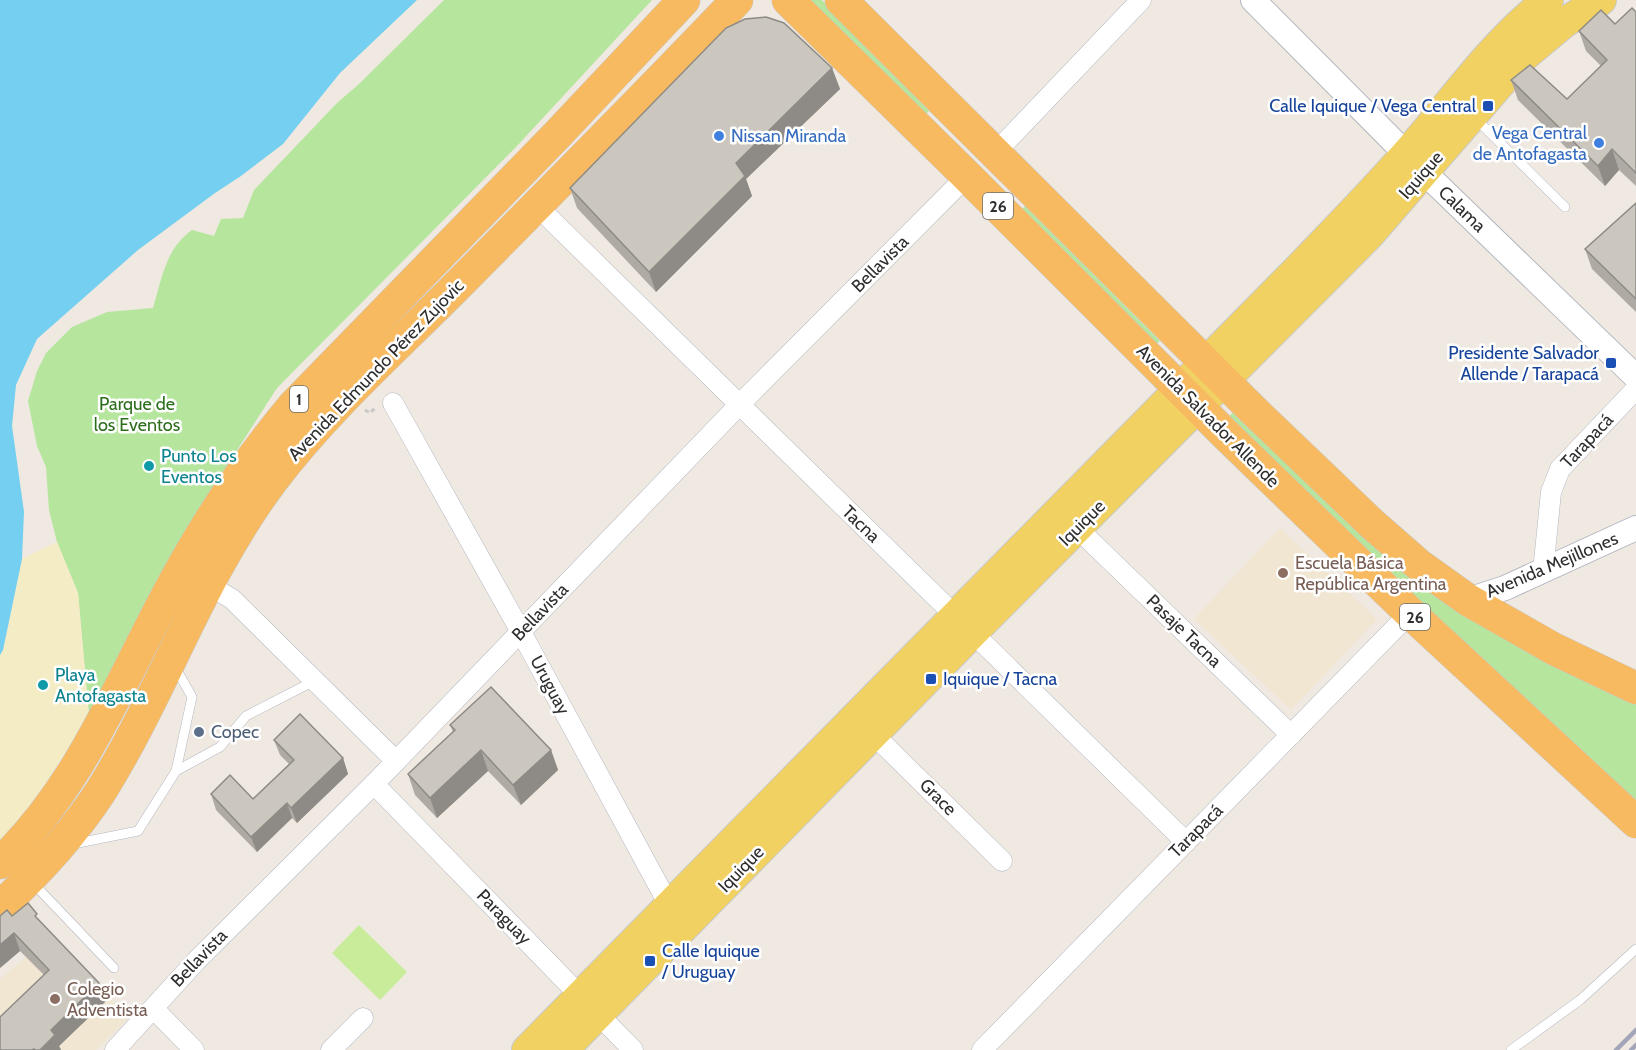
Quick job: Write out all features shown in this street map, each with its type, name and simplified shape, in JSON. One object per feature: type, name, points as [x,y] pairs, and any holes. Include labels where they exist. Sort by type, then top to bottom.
[{"type":"highway","name":"Avenida Edmundo Pérez Zujovic","points":[[0,863],[32,830],[70,779],[189,553],[228,490],[266,437],[308,390],[557,135],[684,0]]},
{"type":"highway","name":"Avenida Salvador Allende","points":[[849,6],[1214,372],[1371,523],[1419,565],[1468,600],[1554,649],[1636,688]]},
{"type":"highway","name":"Avenida Edmundo Pérez Zujovic","points":[[0,906],[29,879],[81,820],[115,767],[207,584],[250,513],[302,444],[706,32],[762,9]]},
{"type":"highway","name":"Avenida Salvador Allende","points":[[762,9],[792,21],[814,26],[1189,398],[1410,613],[1636,822]]},
{"type":"main road","name":"Iquique","points":[[563,1050],[589,1005],[669,905],[964,624],[1214,372],[1369,235],[1483,62],[1518,25],[1548,0]]},
{"type":"main road","name":"Iquique","points":[[1415,163],[1472,116],[1523,57],[1543,38],[1564,22],[1601,0]]},
{"type":"main road","name":"Iquique","points":[[527,1050],[589,1005],[873,734],[964,624],[1077,528],[1189,398]]},
{"type":"street","points":[[995,153],[1141,0]]},
{"type":"street","name":"Calama","points":[[1265,4],[1415,163],[1636,377]]},
{"type":"street","name":"Bellavista","points":[[115,1050],[196,960],[396,761],[740,404],[967,176]]},
{"type":"street","name":"Tacna","points":[[537,206],[1186,842]]},
{"type":"street","name":"Tarapacá","points":[[1543,572],[1551,492],[1560,470],[1636,389]]},
{"type":"street","name":"Uruguay","points":[[393,403],[521,632],[669,905]]},
{"type":"street","name":"Pasaje Tacna","points":[[1077,528],[1291,735]]},
{"type":"street","name":"Avenida Mejillones","points":[[1468,600],[1543,572],[1636,528]]},
{"type":"street","points":[[207,584],[232,599],[396,761]]},
{"type":"street","name":"Tarapacá","points":[[982,1050],[1410,613]]},
{"type":"street","name":"Grace","points":[[873,734],[1002,861]]},
{"type":"street","name":"Paraguay","points":[[374,783],[633,1050]]},
{"type":"street","points":[[154,1009],[194,1050]]},
{"type":"street","points":[[331,1050],[363,1018]]},
{"type":"lane","points":[[1472,116],[1565,207]]},
{"type":"lane","points":[[59,846],[138,831],[177,771],[192,697],[170,658]]},
{"type":"lane","points":[[177,771],[220,747],[246,716],[314,681]]},
{"type":"lane","points":[[29,879],[114,969]]},
{"type":"lane","points":[[1511,1050],[1580,1000],[1636,949]]},
{"type":"shaded area","name":"Escuela Básica República Argentina","points":[[1280,528],[1377,619],[1291,710],[1194,619]]},
{"type":"shaded area","name":"Colegio Adventista","points":[[52,935],[128,1019],[96,1050],[0,1050],[0,979]]},
{"type":"green space","name":"Parque de los Eventos","points":[[444,0],[652,0],[516,147],[277,388],[196,514],[89,715],[78,593],[57,542],[49,510],[46,467],[37,446],[28,401],[37,371],[46,353],[72,327],[107,312],[153,308],[166,264],[183,237],[192,230],[214,236],[221,219],[243,218],[254,190],[337,103]]},
{"type":"green space","points":[[799,0],[822,0],[929,111],[922,118]]},
{"type":"green space","points":[[1025,206],[1160,341],[1153,346],[1019,213]]},
{"type":"green space","points":[[1236,410],[1553,663],[1636,704],[1636,807],[1227,418]]},
{"type":"green space","points":[[359,925],[407,972],[380,1000],[332,953]]},
{"type":"sand","name":"Playa Antofagasta","points":[[57,542],[78,593],[89,715],[20,824],[0,842],[0,655],[3,650],[22,559]]},
{"type":"water","points":[[0,0],[417,0],[340,73],[283,144],[138,250],[37,339],[16,385],[12,426],[24,512],[22,559],[3,650],[0,655]]},
{"type":"building","name":"Vega Central de Antofagasta","points":[[1632,8],[1636,12],[1636,173],[1612,149],[1598,166],[1511,80],[1530,65],[1567,99],[1607,60],[1579,31],[1601,10],[1615,24]]},
{"type":"building","name":"Nissan Miranda","points":[[766,17],[784,23],[832,68],[736,163],[745,176],[649,272],[570,188],[726,28],[745,19]]},
{"type":"building","points":[[1636,203],[1636,299],[1585,249]]},
{"type":"building","points":[[491,687],[551,750],[513,785],[481,750],[430,798],[408,774],[455,730],[450,725]]},
{"type":"building","points":[[300,714],[343,758],[291,808],[287,803],[251,837],[211,794],[230,775],[253,799],[294,760],[274,740]]},
{"type":"building","points":[[28,903],[37,914],[35,916],[99,983],[51,1030],[55,1035],[40,1050],[0,1050],[0,1017],[49,970],[14,933],[0,945],[0,916],[7,910],[12,916]]},
{"type":"railway","points":[[1616,1050],[1636,1030]]},
{"type":"railway","points":[[1631,1050],[1636,1045]]},
{"type":"place","name":"Calle Iquique / Vega Central","points":[[1488,106]]},
{"type":"place","name":"Nissan Miranda","points":[[719,136]]},
{"type":"place","name":"Vega Central de Antofagasta","points":[[1599,143]]},
{"type":"place","name":"Presidente Salvador Allende / Tarapacá","points":[[1611,363]]},
{"type":"place","name":"Punto Los Eventos","points":[[149,466]]},
{"type":"place","name":"Escuela Básica República Argentina","points":[[1283,573]]},
{"type":"place","name":"Iquique / Tacna","points":[[931,679]]},
{"type":"place","name":"Playa Antofagasta","points":[[43,685]]},
{"type":"place","name":"Copec","points":[[199,732]]},
{"type":"place","name":"Calle Iquique / Uruguay","points":[[650,961]]},
{"type":"place","name":"Colegio Adventista","points":[[55,999]]}]
